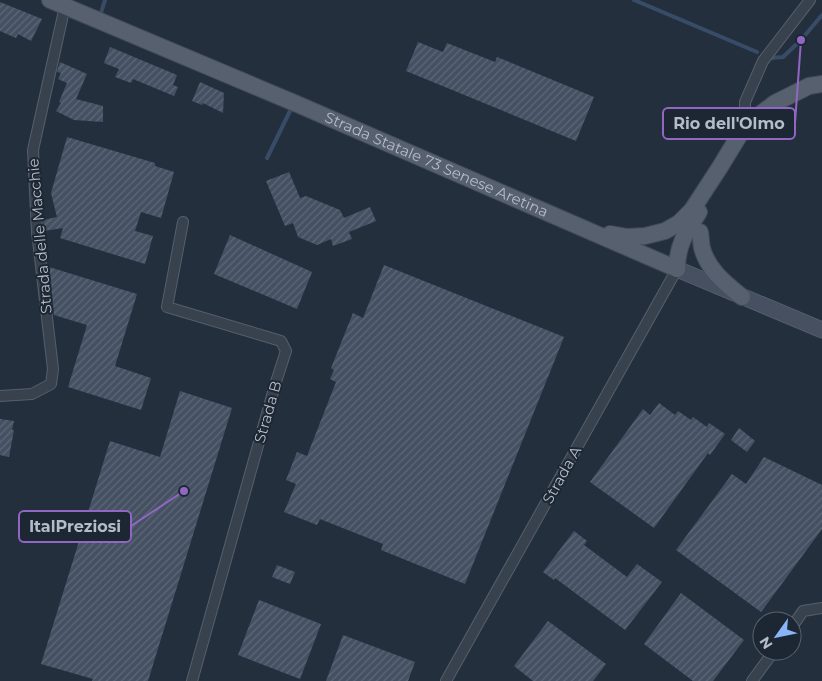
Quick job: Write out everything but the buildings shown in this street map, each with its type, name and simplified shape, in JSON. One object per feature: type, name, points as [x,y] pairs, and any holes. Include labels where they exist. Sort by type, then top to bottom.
[{"type":"main road","name":"Strada Statale 73 Senese Aretina","points":[[50,0],[282,105],[564,220],[822,330]]},
{"type":"main road","points":[[564,220],[610,234],[627,237],[645,236],[665,231],[692,210],[745,126],[775,103],[809,86],[822,84]]},
{"type":"main road","points":[[677,269],[677,255],[681,242],[705,203],[720,167]]},
{"type":"main road","points":[[677,269],[687,262],[695,250],[705,203]]},
{"type":"main road","points":[[700,232],[702,249],[709,265],[718,277],[742,296]]},
{"type":"street","points":[[745,126],[745,102],[763,61],[810,0]]},
{"type":"street","name":"Strada delle Macchie","points":[[0,396],[32,394],[51,384],[53,369],[37,232],[33,150],[66,6]]},
{"type":"street","name":"Strada B","points":[[183,222],[167,307],[280,341],[286,351],[272,394],[192,681]]},
{"type":"street","name":"Strada A","points":[[446,681],[677,269]]},
{"type":"street","points":[[802,612],[822,608]]},
{"type":"street","points":[[752,681],[767,661]]},
{"type":"waterway","points":[[100,16],[105,0]]},
{"type":"waterway","points":[[634,0],[757,52]]},
{"type":"waterway","points":[[771,58],[783,57],[801,40],[822,15]]},
{"type":"waterway","points":[[267,158],[291,109]]},
{"type":"place","name":"Rio dell'Olmo","points":[[801,40]]},
{"type":"place","name":"ItalPreziosi","points":[[184,491]]}]
